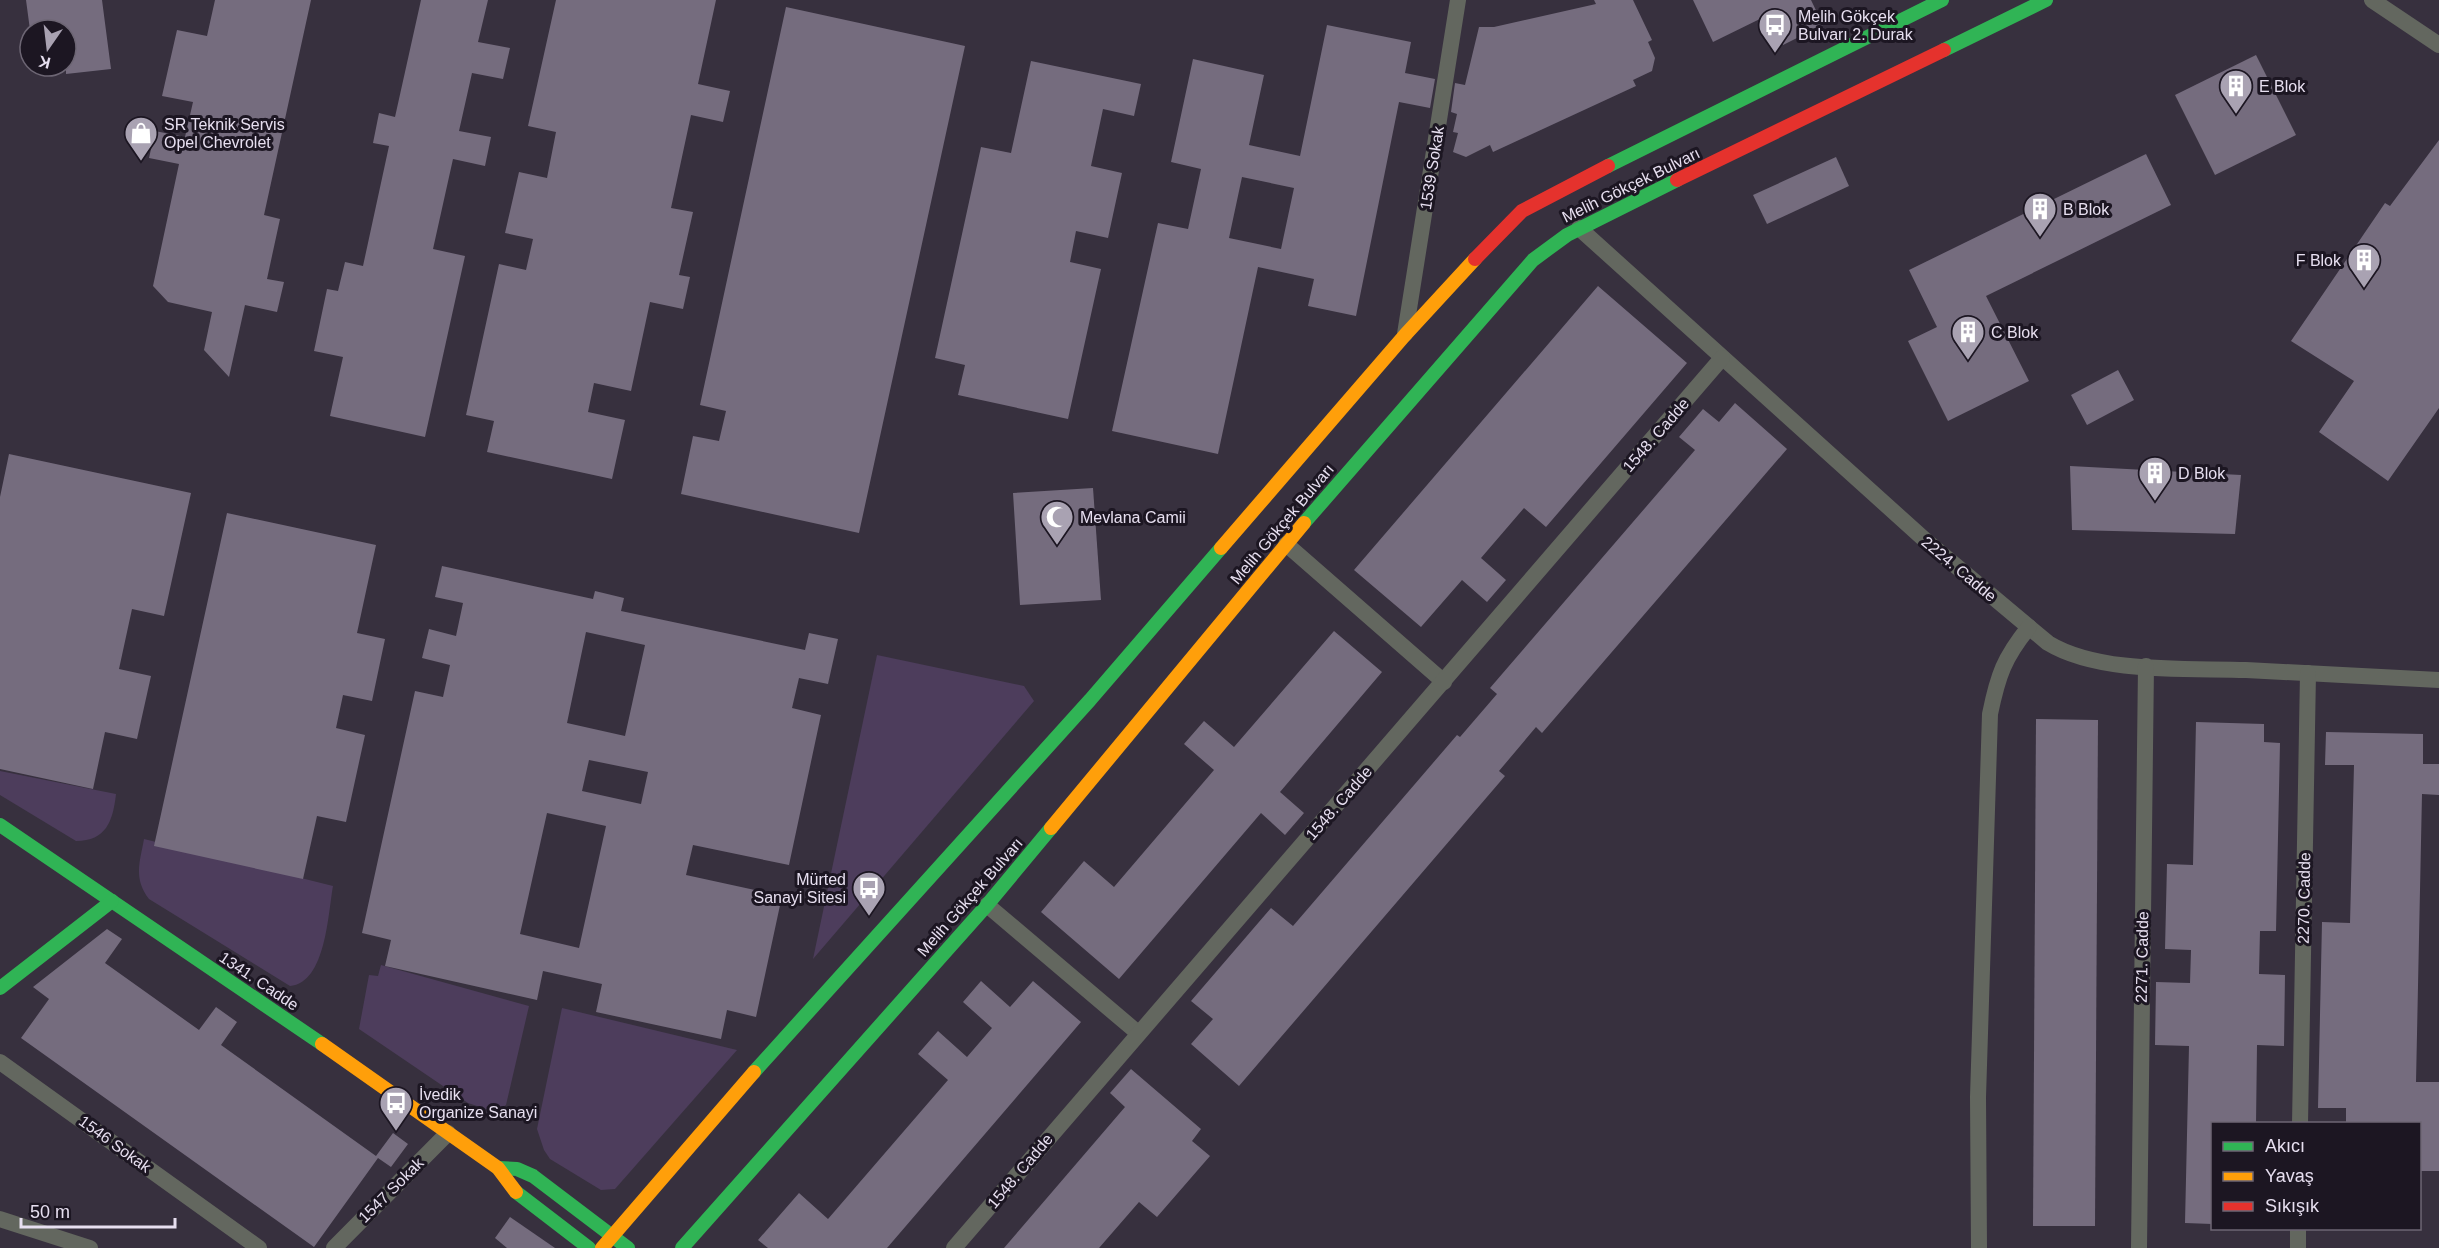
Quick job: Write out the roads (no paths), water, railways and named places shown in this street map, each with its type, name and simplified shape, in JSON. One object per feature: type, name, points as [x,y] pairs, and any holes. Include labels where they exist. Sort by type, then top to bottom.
[{"type":"main road","name":"Melih Gökçek Bulvarı","points":[[602,1248],[754,1072],[1090,700],[1405,335],[1503,228],[1522,211],[1942,0]]},
{"type":"main road","name":"Melih Gökçek Bulvarı","points":[[682,1248],[987,904],[1286,544],[1533,260],[1554,243],[1579,228],[2046,0]]},
{"type":"main road","name":"1341. Cadde","points":[[0,825],[320,1042],[448,1132],[498,1168],[520,1197],[589,1248]]},
{"type":"main road","points":[[0,988],[111,901]]},
{"type":"main road","name":"1341. Cadde","points":[[498,1168],[517,1169],[532,1176],[628,1248]]},
{"type":"street","name":"1539 Sokak","points":[[1405,335],[1458,0]]},
{"type":"street","points":[[2372,0],[2439,45]]},
{"type":"street","name":"2224. Cadde","points":[[1579,228],[1937,551],[2048,643],[2073,656],[2103,662],[2439,680]]},
{"type":"street","name":"1548. Cadde","points":[[954,1248],[1722,358]]},
{"type":"street","points":[[1286,544],[1444,682]]},
{"type":"street","points":[[1979,1248],[1978,1097],[1990,714],[1997,678],[2010,651],[2029,627]]},
{"type":"street","name":"2271. Cadde","points":[[2139,1248],[2146,666]]},
{"type":"street","name":"2270. Cadde","points":[[2300,1122],[2308,673]]},
{"type":"street","points":[[987,904],[1138,1033]]},
{"type":"street","name":"1546 Sokak","points":[[0,1062],[259,1248]]},
{"type":"street","name":"1547 Sokak","points":[[334,1248],[448,1132]]},
{"type":"street","points":[[0,1219],[90,1248]]},
{"type":"street","points":[[2298,1230],[2298,1248]]},
{"type":"place","name":"Melih Gökçek Bulvarı 2. Durak","points":[[1775,54]]},
{"type":"place","name":"E Blok","points":[[2236,115]]},
{"type":"place","name":"SR Teknik Servis Opel Chevrolet","points":[[141,162]]},
{"type":"place","name":"B Blok","points":[[2040,238]]},
{"type":"place","name":"F Blok","points":[[2364,289]]},
{"type":"place","name":"C Blok","points":[[1968,361]]},
{"type":"place","name":"D Blok","points":[[2155,502]]},
{"type":"place","name":"Mevlana Camii","points":[[1057,546]]},
{"type":"place","name":"Mürted Sanayi Sitesi","points":[[869,917]]},
{"type":"place","name":"İvedik Organize Sanayi","points":[[396,1132]]}]
